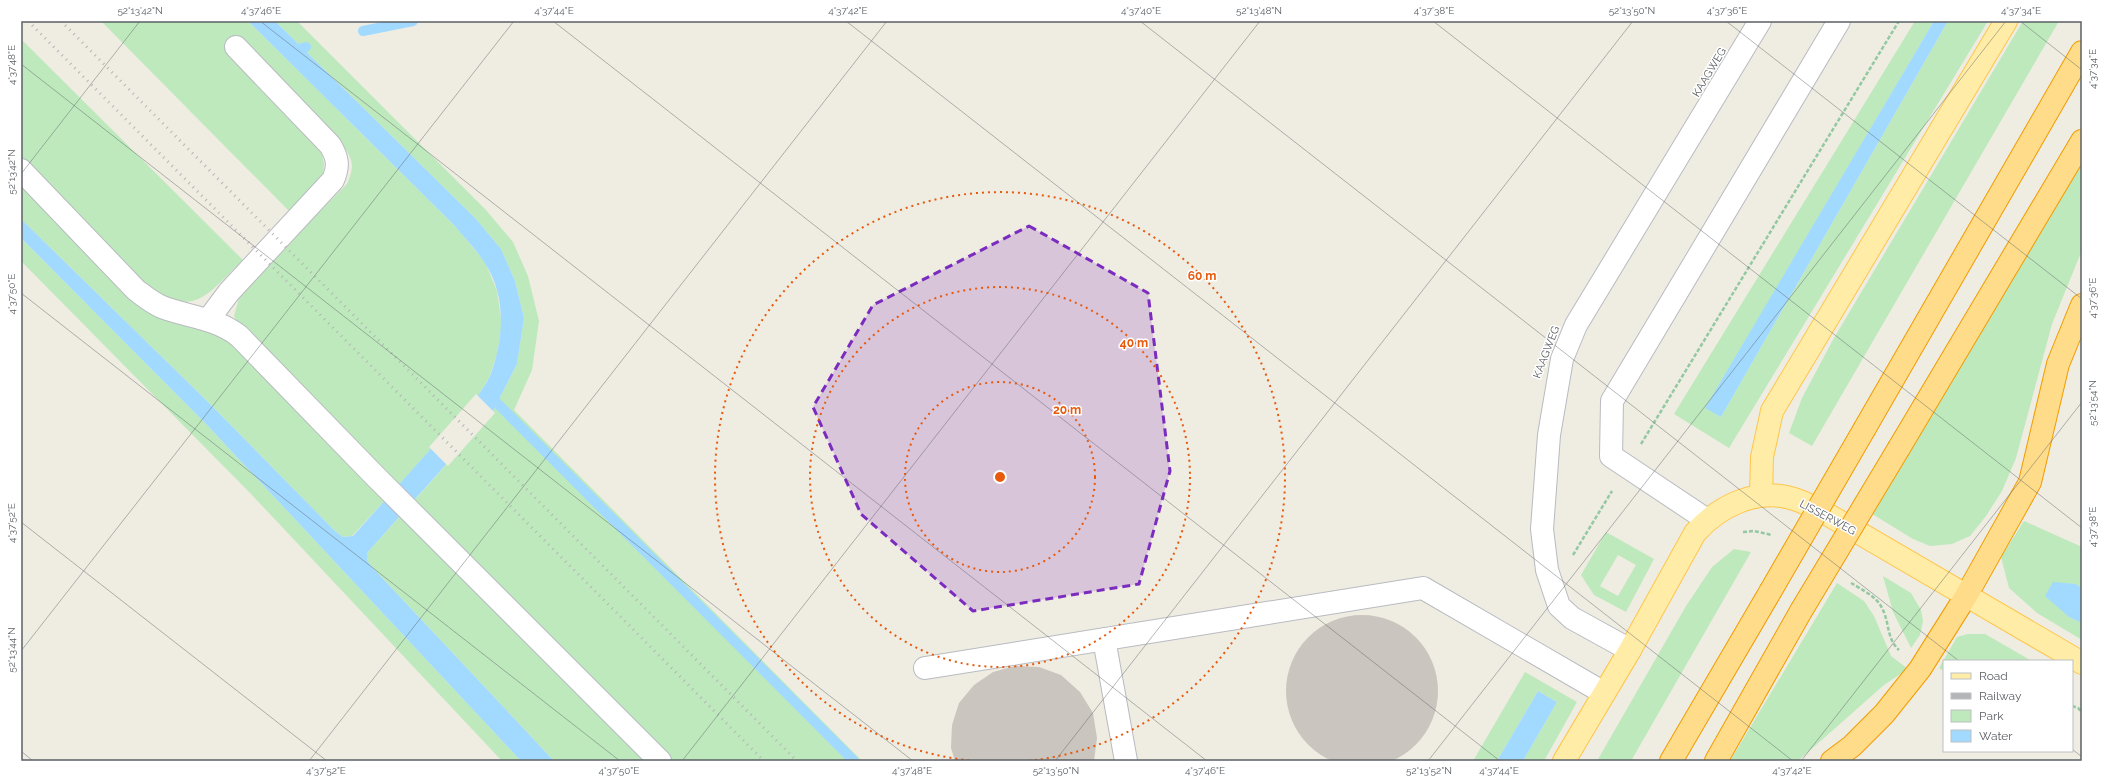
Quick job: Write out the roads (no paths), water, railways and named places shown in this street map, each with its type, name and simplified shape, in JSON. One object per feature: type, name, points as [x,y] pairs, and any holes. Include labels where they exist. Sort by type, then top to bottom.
[{"type":"highway","points":[[1671,761],[2082,52]]},
{"type":"highway","points":[[1716,761],[1801,611],[2082,141]]},
{"type":"highway","points":[[1832,761],[1852,746],[1884,714],[1920,669],[1966,596],[2030,482],[2058,364],[2082,305]]},
{"type":"main road","points":[[1761,496],[1762,457],[1772,411],[2006,21]]},
{"type":"main road","name":"LISSERWEG","points":[[1564,761],[1630,650],[1695,534],[1707,520],[1726,507],[1761,496],[1774,495],[1794,499],[1825,513],[2082,663]]},
{"type":"street","name":"KAAGWEG","points":[[1630,650],[1572,618],[1559,606],[1548,570],[1542,529],[1550,435],[1562,359],[1576,325],[1760,21]]},
{"type":"street","points":[[1707,520],[1611,456],[1612,401],[1839,21]]},
{"type":"street","points":[[208,320],[229,292],[333,180],[338,168],[337,155],[330,144],[236,48]]},
{"type":"street","points":[[21,170],[136,290],[150,301],[162,307],[208,320],[232,330],[239,336],[374,475],[660,761]]},
{"type":"street","points":[[925,668],[1423,588],[1604,693]]},
{"type":"street","points":[[1104,639],[1126,761]]},
{"type":"water","points":[[248,21],[275,21],[476,219],[501,249],[515,281],[524,318],[517,364],[492,413],[367,553],[367,560],[554,761],[521,761],[206,424],[21,238],[21,219],[209,403],[335,531],[343,537],[353,536],[477,397],[486,384],[495,362],[498,348],[501,318],[500,303],[497,289],[484,262],[455,226]]},
{"type":"water","points":[[1934,21],[1948,21],[1721,417],[1705,408]]},
{"type":"water","points":[[2053,582],[2076,584],[2082,588],[2082,623],[2069,617],[2045,596]]},
{"type":"water","points":[[1538,691],[1557,702],[1523,761],[1497,761]]},
{"type":"waterway","points":[[363,31],[413,21]]},
{"type":"waterway","points":[[298,49],[306,47]]},
{"type":"waterway","points":[[490,396],[854,761]]},
{"type":"railway","points":[[28,21],[764,761]]},
{"type":"railway","points":[[61,21],[797,761]]}]
